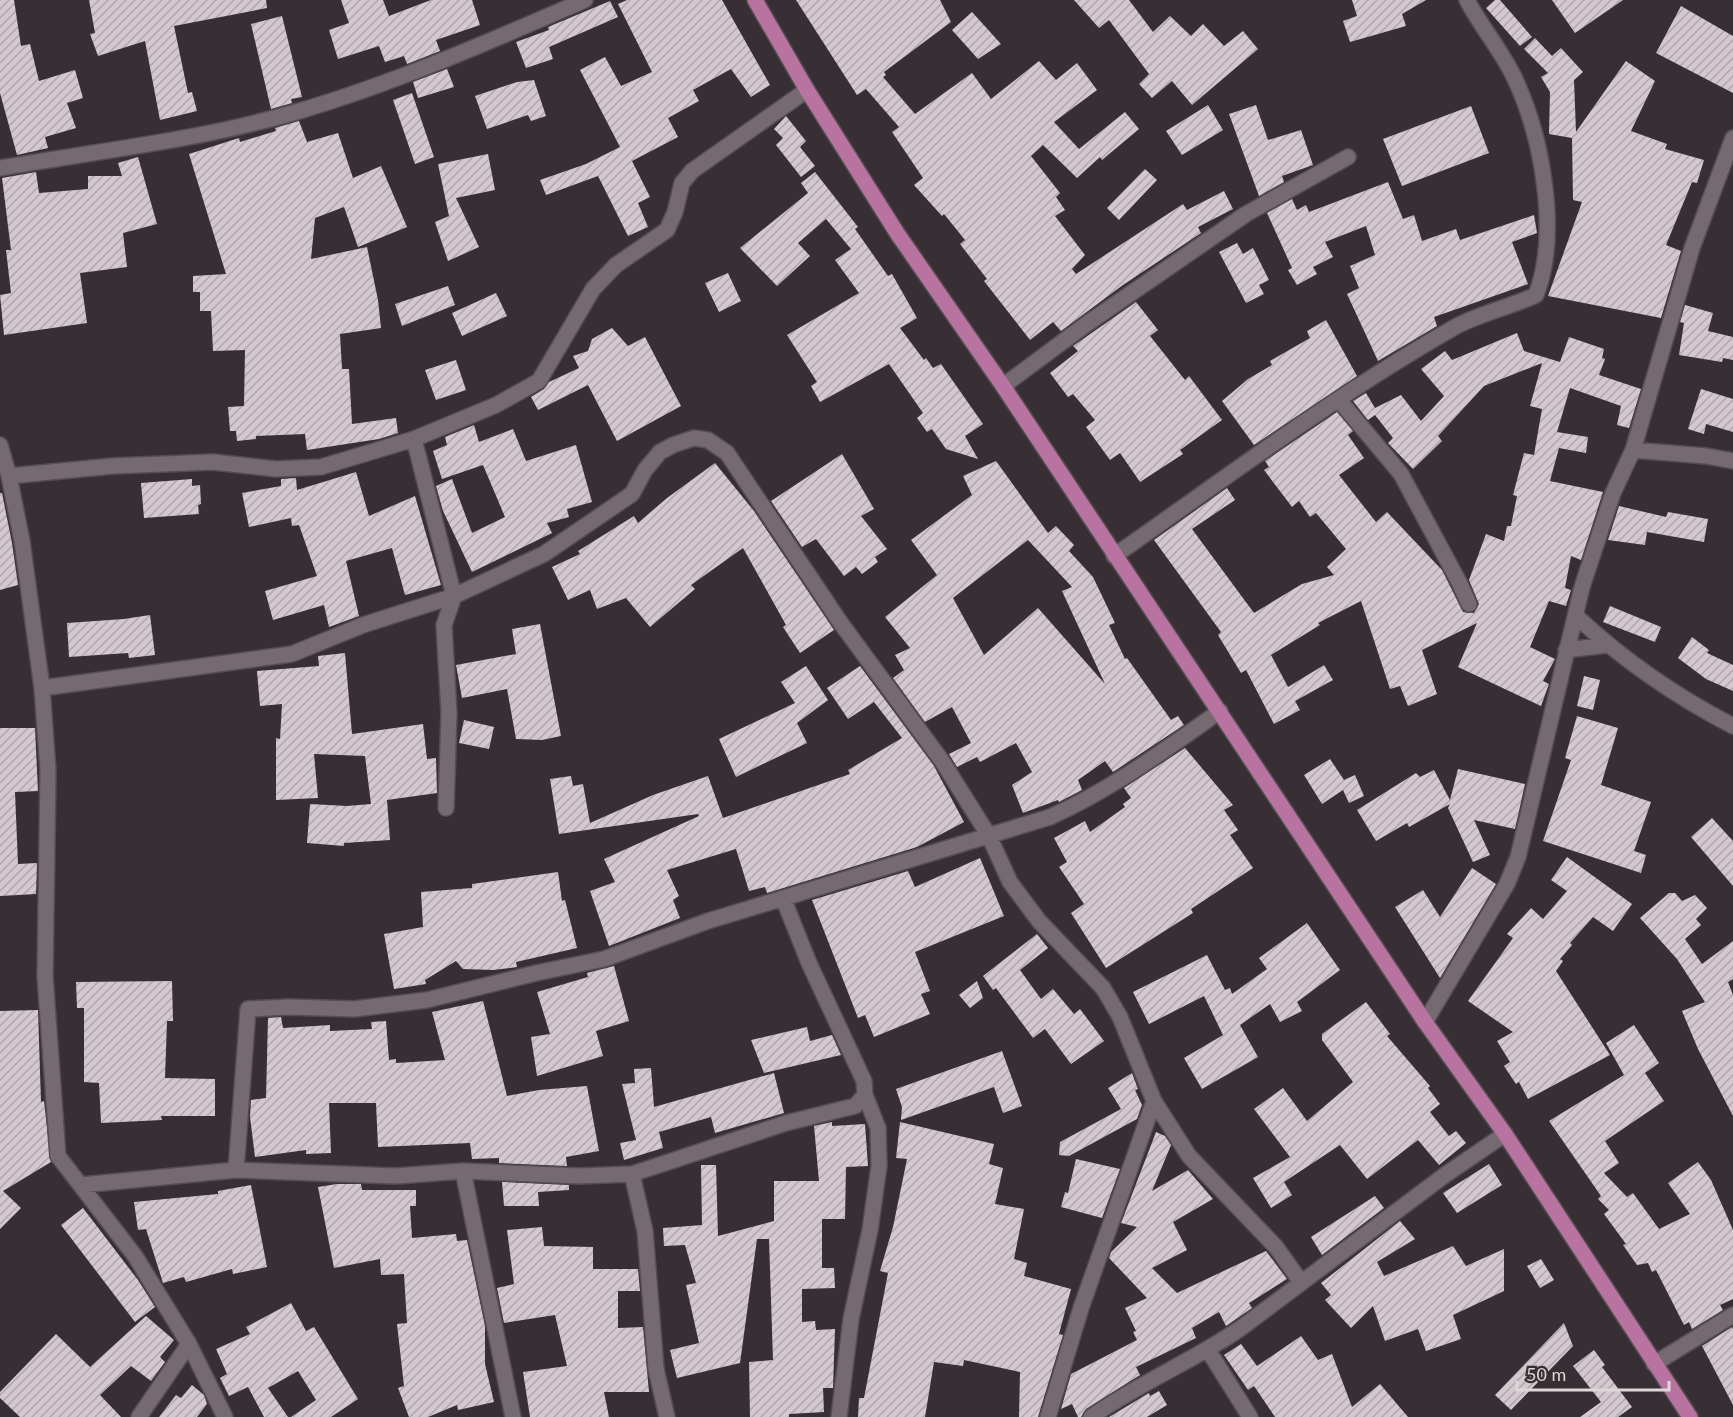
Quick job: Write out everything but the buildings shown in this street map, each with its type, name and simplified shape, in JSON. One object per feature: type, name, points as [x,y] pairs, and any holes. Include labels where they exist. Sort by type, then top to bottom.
[{"type":"main road","points":[[755,0],[807,90],[897,233],[1003,386],[1425,1022],[1505,1134],[1690,1417]]},
{"type":"street","points":[[0,168],[229,128],[296,112],[463,53],[585,0]]},
{"type":"street","points":[[1114,556],[1339,400],[1458,326],[1508,308],[1536,294],[1542,278],[1545,202],[1536,134],[1514,78],[1467,0]]},
{"type":"street","points":[[9,476],[113,466],[213,462],[276,469],[321,467],[414,439],[496,405],[539,381],[593,290],[616,265],[667,230],[675,212],[682,183],[692,171],[807,90]]},
{"type":"street","points":[[1425,1022],[1507,884],[1518,857],[1528,824],[1582,587],[1613,493],[1633,450],[1692,248],[1733,138]]},
{"type":"street","points":[[1003,386],[1097,316],[1246,214],[1348,157]]},
{"type":"street","points":[[1339,400],[1401,474],[1469,604]]},
{"type":"street","points":[[42,688],[292,654],[363,625],[454,596],[544,554],[599,518],[632,494],[645,471],[660,452],[694,438],[708,440],[727,453],[746,477],[840,622],[942,760],[989,836],[1010,882],[1039,921],[1103,988],[1120,1017],[1154,1101],[1189,1156],[1276,1247],[1301,1282]]},
{"type":"street","points":[[414,439],[454,596],[444,625],[449,713],[446,808]]},
{"type":"street","points":[[0,445],[9,476],[22,541],[42,688],[48,770],[45,976],[58,1156],[135,1256],[189,1344],[225,1417]]},
{"type":"street","points":[[1633,450],[1706,456],[1733,461]]},
{"type":"street","points":[[1576,616],[1607,645],[1710,714],[1733,726]]},
{"type":"street","points":[[1566,650],[1607,645]]},
{"type":"street","points":[[236,1170],[248,1009],[288,1007],[354,1009],[427,1000],[604,959],[708,921],[1050,817],[1089,800],[1142,767],[1220,711]]},
{"type":"street","points":[[783,898],[809,963],[864,1081],[865,1095],[878,1128],[879,1166],[870,1230],[852,1319],[838,1417]]},
{"type":"street","points":[[81,1185],[236,1170],[396,1176],[463,1171],[579,1176],[632,1174],[770,1128],[855,1106],[865,1095]]},
{"type":"street","points":[[1048,1417],[1057,1379],[1154,1101]]},
{"type":"street","points":[[1091,1417],[1122,1395],[1208,1350],[1282,1299],[1301,1282],[1505,1134]]},
{"type":"street","points":[[463,1171],[513,1417]]},
{"type":"street","points":[[632,1174],[645,1231],[656,1369],[667,1417]]},
{"type":"street","points":[[1654,1364],[1733,1315]]},
{"type":"street","points":[[139,1417],[189,1344]]},
{"type":"street","points":[[1208,1350],[1250,1417]]}]
